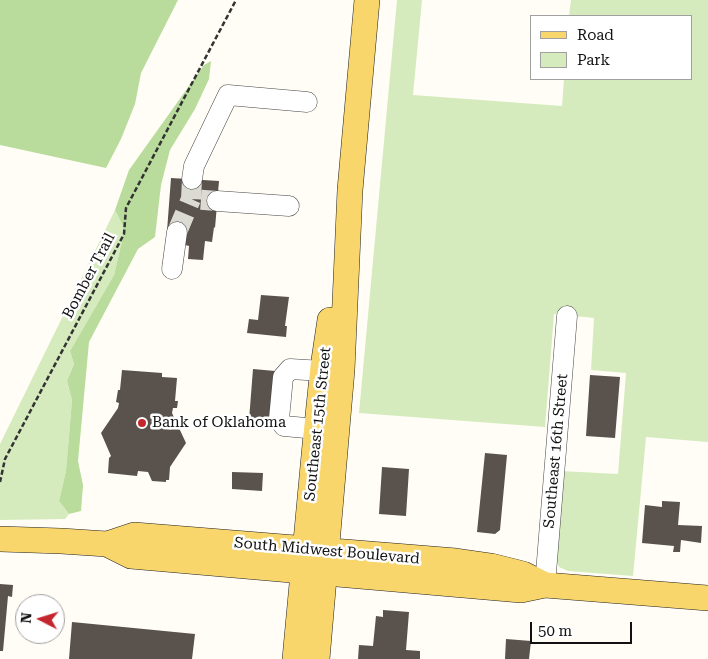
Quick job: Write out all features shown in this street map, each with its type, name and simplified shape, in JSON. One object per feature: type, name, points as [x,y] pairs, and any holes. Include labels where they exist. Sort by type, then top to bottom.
[{"type":"main road","name":"Southeast 15th Street","points":[[295,659],[315,560],[342,370],[350,190],[367,0]]},
{"type":"main road","name":"Southeast 15th Street","points":[[317,659],[315,560],[317,429],[323,371],[350,190]]},
{"type":"main road","name":"South Midwest Boulevard","points":[[0,539],[107,544],[132,556],[491,566],[523,574],[545,585],[708,598]]},
{"type":"street","points":[[192,179],[194,166],[228,95],[307,102]]},
{"type":"street","points":[[217,201],[289,206]]},
{"type":"street","points":[[172,269],[177,232]]},
{"type":"street","name":"Southeast 16th Street","points":[[545,585],[567,316]]},
{"type":"street","points":[[317,429],[284,426],[279,420],[283,377],[290,369],[323,371]]},
{"type":"path","name":"Bomber Trail","points":[[0,482],[5,459],[124,234],[126,208],[236,0]]},
{"type":"green space","points":[[0,0],[178,0],[141,73],[135,104],[121,139],[106,168],[0,145]]},
{"type":"green space","points":[[397,0],[422,0],[413,95],[562,106],[564,80],[693,80],[693,15],[569,15],[571,0],[708,0],[708,442],[646,437],[633,576],[568,571],[559,567],[556,560],[561,471],[618,474],[626,373],[591,370],[594,318],[554,314],[545,427],[359,413]]},
{"type":"green space","points":[[211,61],[209,79],[195,109],[170,150],[161,185],[155,237],[138,249],[89,342],[78,461],[83,485],[81,511],[69,514],[59,501],[66,471],[72,400],[67,381],[74,364],[70,351],[114,275],[122,241],[123,226],[115,210],[129,170],[204,65]]},
{"type":"green space","points":[[115,210],[123,226],[122,241],[114,275],[70,351],[74,364],[67,381],[72,400],[66,471],[59,501],[69,514],[65,519],[0,520],[0,444]]},
{"type":"building","points":[[171,178],[219,181],[215,228],[212,242],[205,241],[203,260],[188,259],[189,246],[185,245],[186,233],[167,231]]},
{"type":"building","points":[[261,295],[289,297],[285,326],[287,326],[286,337],[247,333],[249,319],[258,320]]},
{"type":"building","points":[[253,369],[275,371],[272,422],[249,420]]},
{"type":"building","name":"Bank of Oklahoma","points":[[122,370],[162,373],[162,377],[177,378],[175,401],[178,401],[177,408],[173,408],[172,413],[186,443],[170,467],[169,480],[166,480],[166,482],[152,481],[148,472],[138,471],[137,476],[108,473],[109,458],[111,456],[101,433],[118,408],[119,403],[116,402],[118,390],[120,390]]},
{"type":"building","points":[[590,375],[620,377],[615,438],[586,436]]},
{"type":"building","points":[[485,453],[507,455],[500,530],[495,534],[477,532]]},
{"type":"building","points":[[382,467],[409,469],[406,516],[379,514]]},
{"type":"building","points":[[232,472],[263,473],[262,491],[232,489]]},
{"type":"building","points":[[662,501],[680,502],[678,525],[702,526],[701,543],[681,540],[680,552],[673,552],[674,546],[642,543],[645,505],[662,507]]},
{"type":"building","points":[[0,584],[13,585],[12,597],[8,596],[3,651],[0,651]]},
{"type":"building","points":[[383,610],[409,612],[406,650],[420,651],[420,659],[358,659],[359,645],[373,646],[376,616],[383,617]]},
{"type":"building","points":[[72,622],[195,634],[192,659],[69,659]]},
{"type":"building","points":[[506,639],[531,641],[529,659],[505,659]]},
{"type":"tunnel","points":[[192,179],[191,199],[217,201]]},
{"type":"tunnel","points":[[177,232],[191,199]]},
{"type":"place","name":"Bank of Oklahoma","points":[[142,423]]}]
